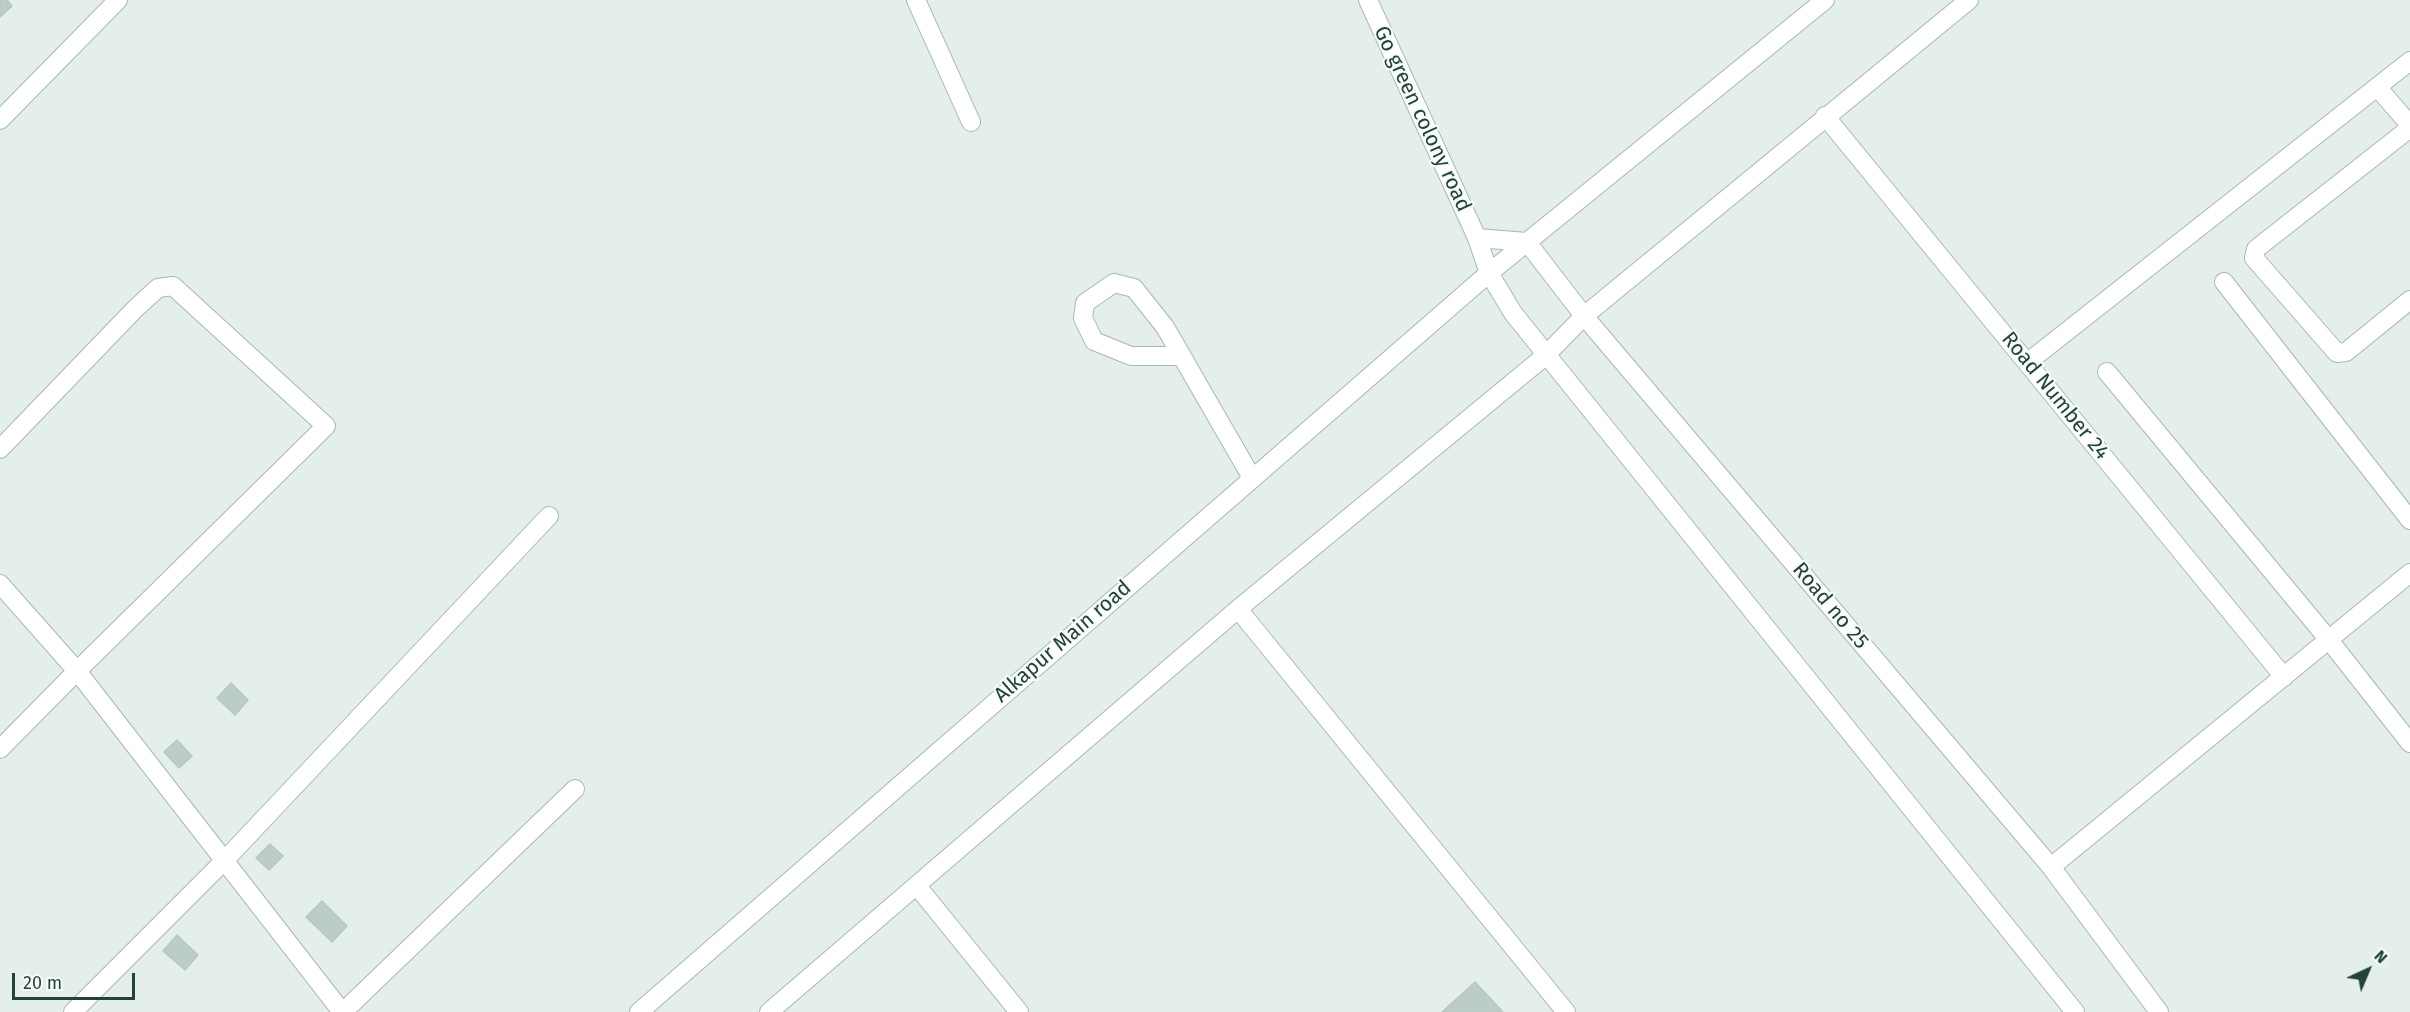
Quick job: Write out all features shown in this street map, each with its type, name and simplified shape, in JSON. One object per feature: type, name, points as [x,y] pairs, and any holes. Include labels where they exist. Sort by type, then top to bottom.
[{"type":"street","points":[[0,120],[118,0]]},
{"type":"street","points":[[916,0],[971,122]]},
{"type":"street","name":"Go green colony road","points":[[1368,0],[1477,238],[1489,273]]},
{"type":"street","name":"Alkapur Main road","points":[[639,1012],[1489,273],[1825,0]]},
{"type":"street","points":[[769,1012],[1238,609],[1545,356],[1584,316],[1968,0]]},
{"type":"street","points":[[2028,362],[2410,61]]},
{"type":"street","points":[[2377,87],[2410,127],[2256,249],[2254,258],[2337,353],[2346,352],[2410,300]]},
{"type":"street","name":"Road Number 24","points":[[1825,116],[2284,677]]},
{"type":"street","points":[[1477,238],[1527,242]]},
{"type":"street","name":"Road no 25","points":[[1527,242],[1584,316],[2051,867],[2159,1012]]},
{"type":"street","points":[[1489,273],[1513,313],[1545,356],[2075,1012]]},
{"type":"street","points":[[2224,282],[2410,520]]},
{"type":"street","points":[[1181,356],[1131,356],[1094,341],[1083,318],[1085,303],[1114,283],[1134,288],[1165,327],[1252,478]]},
{"type":"street","points":[[0,449],[136,308],[158,288],[173,286],[326,426],[77,670],[0,749]]},
{"type":"street","points":[[2107,372],[2329,640],[2410,743]]},
{"type":"street","points":[[73,1012],[224,861],[549,516]]},
{"type":"street","points":[[2051,867],[2329,640],[2407,582]]},
{"type":"street","points":[[0,584],[77,670],[343,1012],[574,789]]},
{"type":"street","points":[[1238,609],[1566,1012]]},
{"type":"street","points":[[917,886],[1019,1012]]},
{"type":"building","points":[[0,0],[7,0],[12,6],[0,17]]},
{"type":"building","points":[[231,683],[248,700],[235,715],[217,698]]},
{"type":"building","points":[[177,740],[192,756],[179,768],[164,752]]},
{"type":"building","points":[[270,844],[283,856],[269,870],[256,858]]},
{"type":"building","points":[[322,901],[347,926],[332,942],[306,917]]},
{"type":"building","points":[[177,935],[198,955],[185,970],[163,951]]},
{"type":"building","points":[[1475,982],[1503,1012],[1442,1012]]}]
